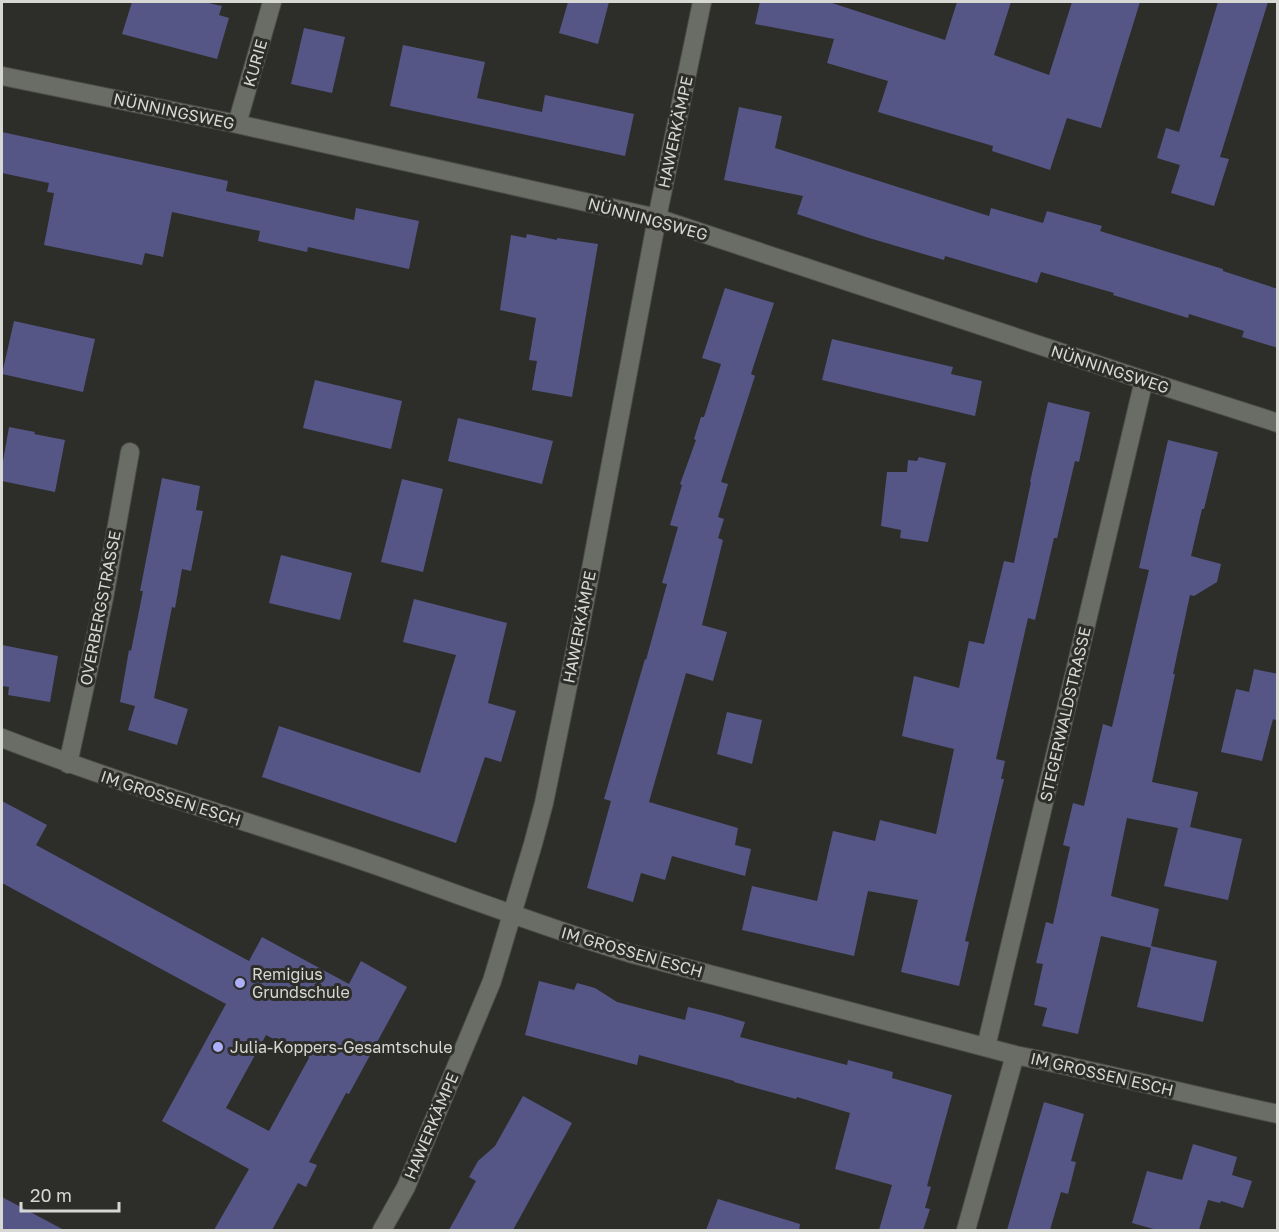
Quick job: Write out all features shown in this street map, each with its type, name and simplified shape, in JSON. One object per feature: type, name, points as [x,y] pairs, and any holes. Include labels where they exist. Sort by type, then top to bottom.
[{"type":"street","name":"KURIE","points":[[237,124],[272,2]]},
{"type":"street","name":"HAWERKÄMPE","points":[[382,1230],[406,1187],[492,981],[544,802],[657,218],[702,2]]},
{"type":"street","name":"NÜNNINGSWEG","points":[[2,76],[237,124],[657,218],[1278,423]]},
{"type":"street","name":"STEGERWALDSTRASSE","points":[[986,1047],[1144,380]]},
{"type":"street","name":"OVERBERGSTRASSE","points":[[68,764],[104,598],[130,452]]},
{"type":"street","name":"IM GROSSEN ESCH","points":[[2,738],[68,764],[346,855],[571,935],[629,953],[986,1047],[1278,1114]]},
{"type":"street","points":[[966,1230],[1015,1054]]},
{"type":"building","points":[[132,2],[204,2],[222,6],[219,15],[229,18],[217,59],[122,34]]},
{"type":"building","points":[[568,2],[609,2],[598,44],[559,33]]},
{"type":"building","points":[[760,2],[829,2],[945,40],[957,2],[1011,2],[994,55],[1049,75],[1072,2],[1140,2],[1101,128],[1067,118],[1050,170],[992,151],[993,146],[878,112],[888,81],[827,63],[834,39],[755,24]]},
{"type":"building","points":[[1218,2],[1268,2],[1220,157],[1229,159],[1214,206],[1171,193],[1180,165],[1157,158],[1166,128],[1179,132]]},
{"type":"building","points":[[304,28],[345,37],[332,93],[291,84]]},
{"type":"building","points":[[403,45],[485,62],[477,98],[542,112],[545,95],[634,114],[625,156],[390,106]]},
{"type":"building","points":[[739,107],[782,116],[775,148],[989,216],[991,208],[1043,223],[1047,211],[1102,226],[1100,231],[1223,269],[1223,271],[1278,289],[1278,348],[1242,337],[1244,331],[1189,314],[1188,318],[1041,272],[1037,283],[945,256],[944,260],[797,214],[803,196],[724,180]]},
{"type":"building","points":[[2,132],[228,181],[226,191],[354,220],[356,208],[419,221],[409,269],[308,247],[307,252],[258,241],[260,231],[172,212],[163,257],[145,253],[142,265],[44,245],[54,193],[47,192],[49,183],[2,173]]},
{"type":"building","points":[[527,234],[598,244],[572,397],[532,390],[537,361],[529,360],[536,318],[500,310],[511,235],[526,238]]},
{"type":"building","points":[[725,288],[774,303],[751,374],[755,376],[721,482],[728,484],[718,517],[724,519],[718,538],[723,540],[702,625],[727,632],[713,681],[686,673],[649,802],[738,828],[735,845],[751,849],[745,876],[672,856],[665,880],[641,873],[633,902],[587,888],[611,801],[604,799],[667,584],[662,583],[678,527],[670,525],[682,485],[680,484],[721,364],[702,358]]},
{"type":"building","points":[[14,321],[95,339],[83,392],[2,374]]},
{"type":"building","points":[[832,339],[953,367],[951,374],[982,381],[975,416],[822,380]]},
{"type":"building","points":[[315,380],[402,401],[391,449],[303,428]]},
{"type":"building","points":[[1048,402],[1090,412],[1079,462],[1075,461],[1057,538],[1054,538],[1035,620],[1028,618],[996,759],[1005,761],[1001,779],[1004,779],[965,941],[969,942],[959,986],[901,972],[918,900],[868,891],[854,956],[742,930],[752,886],[817,901],[833,831],[875,841],[880,820],[936,834],[954,749],[902,736],[914,676],[959,688],[969,641],[984,644],[1004,561],[1014,563]]},
{"type":"building","points":[[458,418],[553,441],[542,484],[448,461]]},
{"type":"building","points":[[9,427],[65,440],[55,492],[2,481]]},
{"type":"building","points":[[1168,440],[1218,452],[1191,556],[1221,564],[1217,582],[1194,596],[1190,595],[1152,782],[1198,792],[1190,827],[1242,839],[1228,900],[1164,886],[1178,828],[1127,818],[1111,896],[1159,909],[1151,946],[1217,961],[1203,1022],[1137,1007],[1151,948],[1101,936],[1078,1034],[1042,1026],[1047,1008],[1034,1005],[1043,964],[1036,963],[1046,922],[1053,924],[1070,847],[1063,845],[1073,803],[1084,806],[1103,724],[1112,727],[1149,570],[1139,568]]},
{"type":"building","points":[[919,457],[946,463],[928,542],[900,538],[901,530],[881,526],[887,472],[907,472],[908,460],[917,461]]},
{"type":"building","points":[[162,478],[200,486],[196,510],[203,511],[191,571],[182,569],[175,608],[172,607],[154,698],[188,709],[177,745],[128,730],[135,706],[120,702],[143,591],[140,591]]},
{"type":"building","points":[[402,479],[443,489],[423,572],[381,562]]},
{"type":"building","points":[[281,555],[352,573],[340,620],[269,603]]},
{"type":"building","points":[[414,599],[507,623],[488,703],[516,711],[501,762],[485,757],[456,843],[262,777],[279,726],[420,773],[456,655],[403,642]]},
{"type":"building","points":[[2,645],[58,656],[50,702],[8,695],[9,687],[2,686]]},
{"type":"building","points":[[1254,669],[1278,674],[1278,721],[1273,719],[1262,761],[1221,752],[1236,689],[1249,692]]},
{"type":"building","points":[[727,712],[762,720],[752,764],[717,754]]},
{"type":"building","points":[[2,801],[47,825],[36,845],[249,961],[262,937],[349,984],[361,961],[407,987],[309,1162],[317,1165],[306,1187],[298,1183],[272,1230],[214,1230],[249,1169],[162,1121],[226,1004],[2,883]],"holes":[[[266,1035],[309,1058],[269,1131],[226,1108]]]},
{"type":"building","points":[[539,981],[574,990],[577,983],[595,988],[617,1002],[685,1020],[688,1007],[717,1014],[745,1022],[740,1037],[847,1065],[848,1060],[893,1072],[892,1078],[952,1095],[927,1186],[931,1187],[925,1208],[930,1209],[923,1230],[879,1230],[892,1185],[835,1169],[850,1113],[639,1055],[637,1065],[525,1035]]},
{"type":"building","points":[[523,1096],[572,1123],[513,1230],[449,1230],[476,1181],[469,1177],[478,1161],[495,1146]]},
{"type":"building","points":[[1044,1102],[1084,1114],[1071,1161],[1076,1162],[1068,1194],[1061,1192],[1050,1230],[1007,1230]]},
{"type":"building","points":[[1193,1144],[1237,1157],[1232,1175],[1252,1181],[1243,1208],[1221,1201],[1220,1203],[1208,1200],[1199,1230],[1157,1230],[1132,1223],[1147,1171],[1182,1180]]},
{"type":"building","points":[[2,1197],[64,1230],[2,1230]]},
{"type":"building","points":[[718,1199],[800,1224],[799,1230],[706,1230]]},
{"type":"place","name":"Remigius Grundschule","points":[[240,983]]},
{"type":"place","name":"Julia-Koppers-Gesamtschule","points":[[218,1047]]}]
